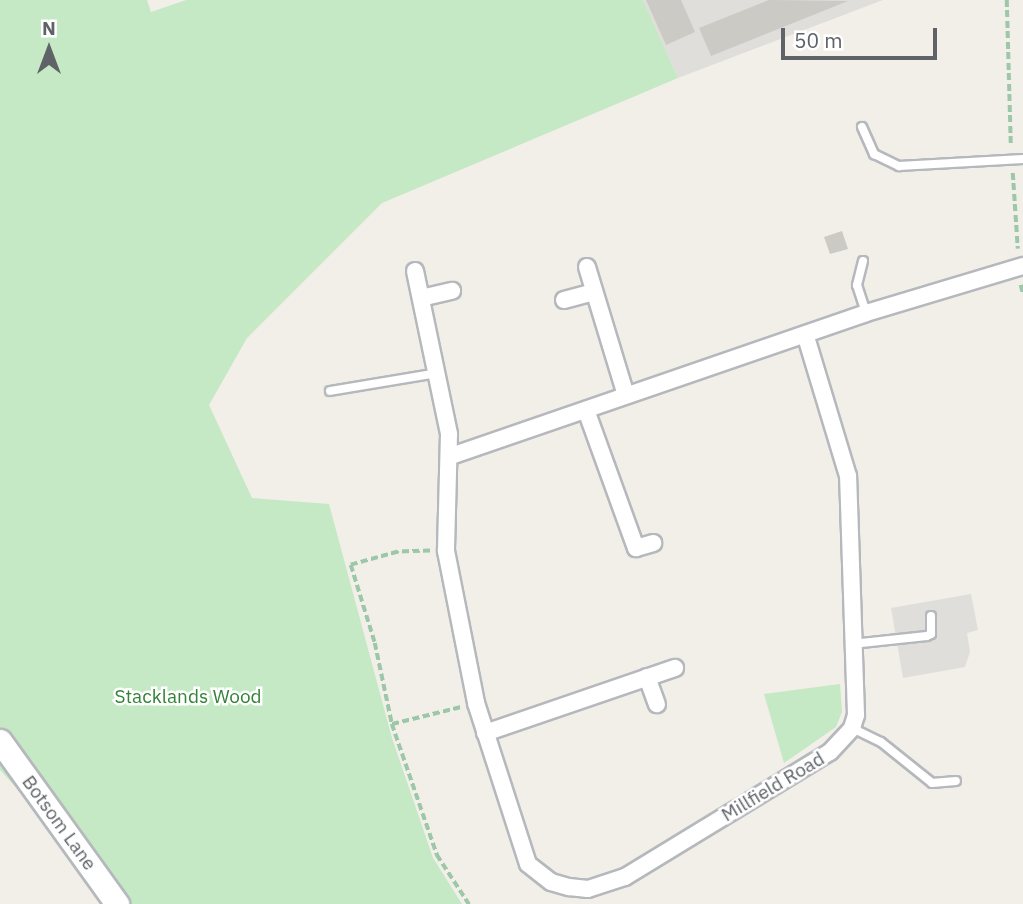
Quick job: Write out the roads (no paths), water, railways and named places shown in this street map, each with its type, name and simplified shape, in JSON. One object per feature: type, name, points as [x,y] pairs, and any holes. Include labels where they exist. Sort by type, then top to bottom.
[{"type":"street","points":[[451,456],[866,313],[1021,266]]},
{"type":"street","points":[[587,267],[626,395]]},
{"type":"street","name":"Millfield Road","points":[[415,271],[437,373],[451,456],[446,551],[476,703],[528,864],[551,882],[588,889],[625,877],[830,752],[852,728]]},
{"type":"street","points":[[421,298],[452,291]]},
{"type":"street","points":[[564,300],[594,292]]},
{"type":"street","points":[[805,334],[848,476],[856,715],[852,728]]},
{"type":"street","points":[[586,410],[636,548],[653,543]]},
{"type":"street","points":[[485,733],[675,668]]},
{"type":"street","points":[[647,677],[657,704]]},
{"type":"street","name":"Botsom Lane","points":[[0,741],[117,904]]},
{"type":"lane","points":[[862,127],[874,154],[899,166],[1023,159]]},
{"type":"lane","points":[[863,261],[857,285],[866,313]]},
{"type":"lane","points":[[330,391],[437,373]]},
{"type":"lane","points":[[852,644],[927,636],[931,634],[931,616]]},
{"type":"lane","points":[[852,728],[881,742],[932,783],[956,780]]},
{"type":"park label","name":"Stacklands Wood","points":[[188,697]]}]
